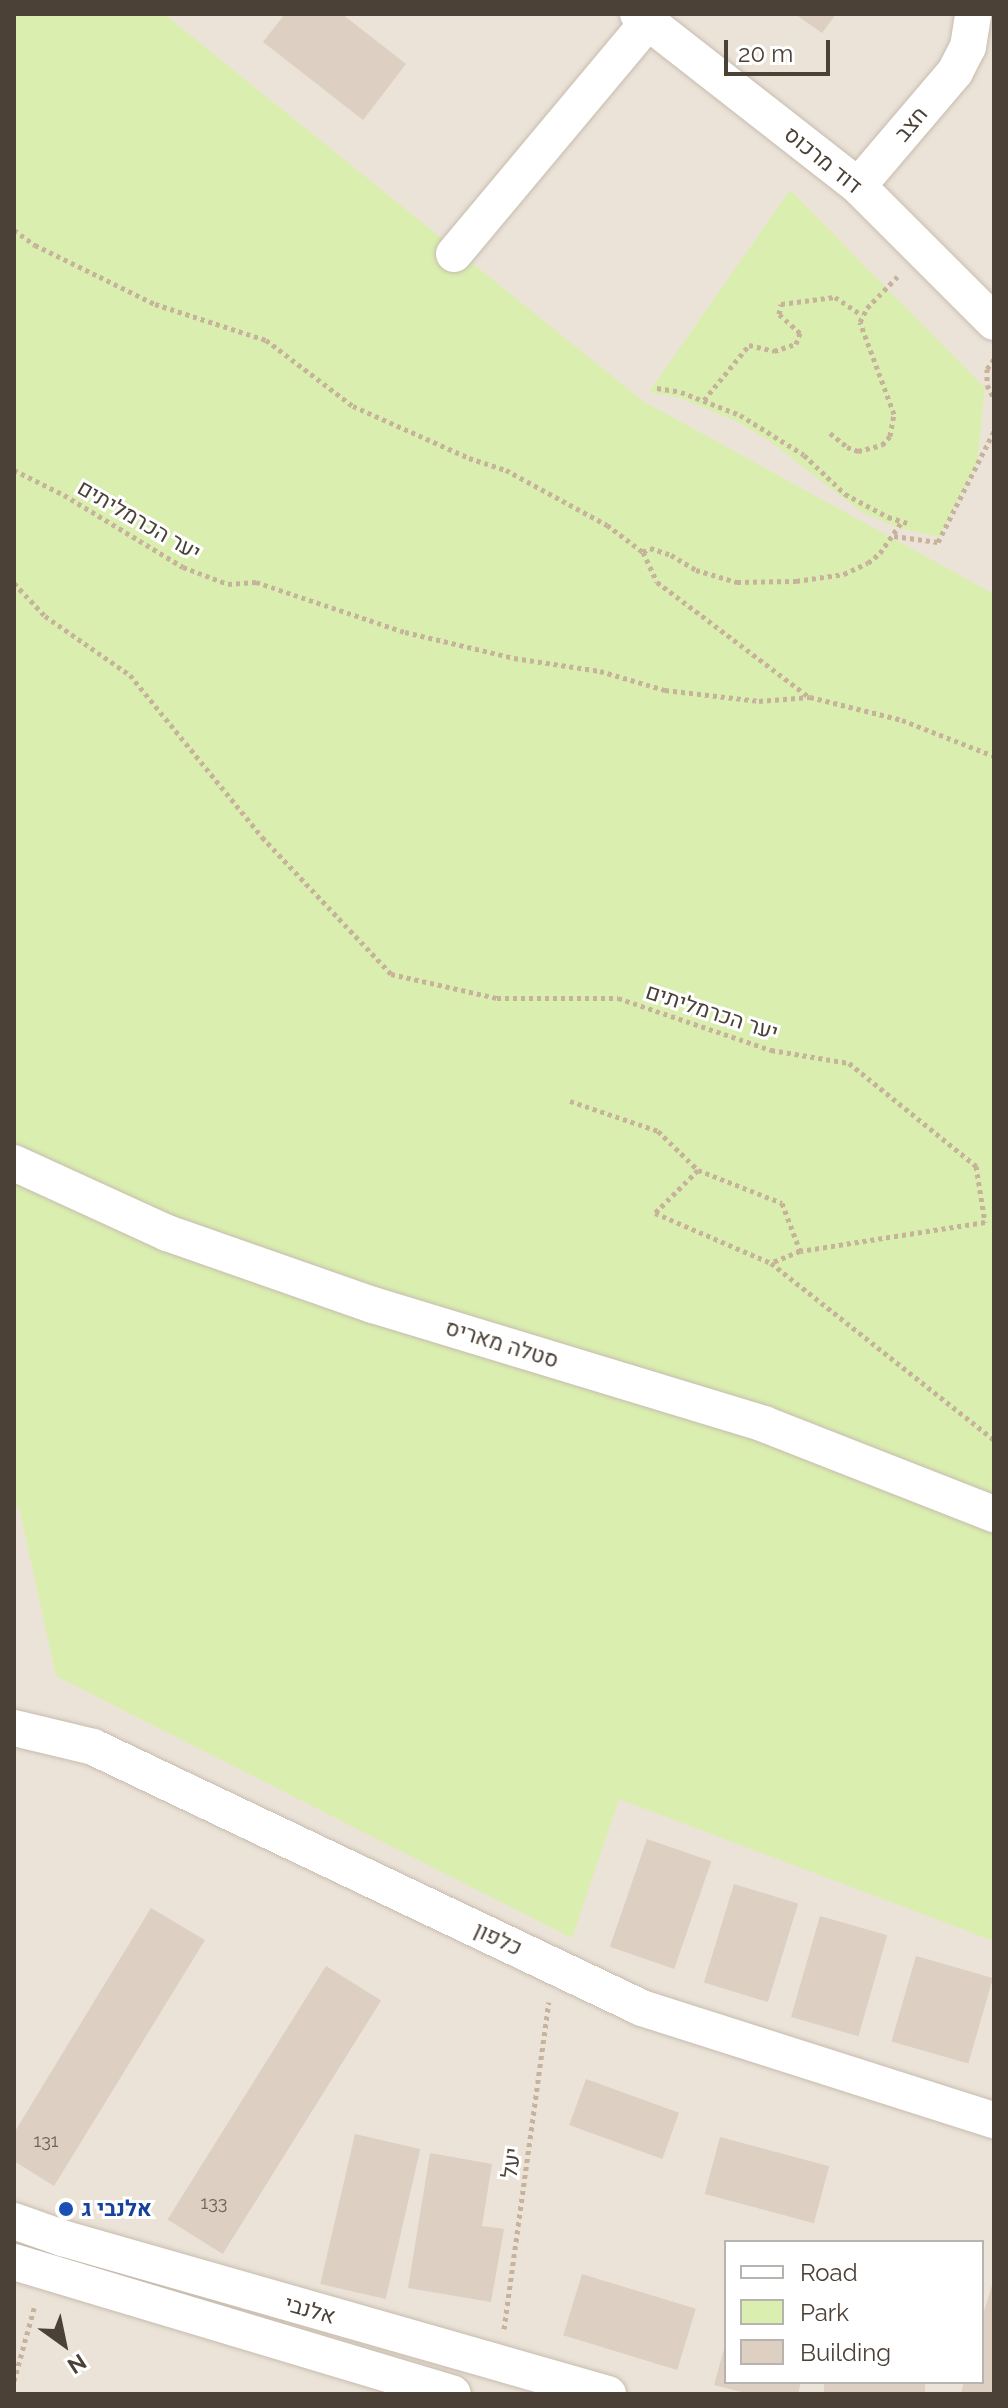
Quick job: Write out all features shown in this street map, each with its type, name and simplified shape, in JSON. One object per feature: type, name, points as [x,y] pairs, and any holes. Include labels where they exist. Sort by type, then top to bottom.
[{"type":"street","name":"חצב","points":[[858,186],[955,72],[968,47],[973,14]]},
{"type":"street","name":"דוד מרכוס","points":[[643,18],[858,186],[994,322]]},
{"type":"street","points":[[454,254],[643,18]]},
{"type":"street","name":"סטלה מאריס","points":[[14,1163],[167,1233],[373,1305],[764,1424],[994,1514]]},
{"type":"street","name":"כלפון","points":[[14,1728],[93,1747],[642,2008],[994,2120]]},
{"type":"street","name":"אלנבי","points":[[14,2221],[62,2238],[608,2394]]},
{"type":"street","name":"אלנבי","points":[[29,2267],[453,2394]]},
{"type":"path","points":[[14,230],[35,245],[155,304],[266,340],[353,406],[469,458],[506,470],[607,525],[643,552],[657,582],[810,697]]},
{"type":"path","points":[[830,433],[847,447],[870,450],[882,445],[894,426],[894,414],[860,330],[862,315],[923,251]]},
{"type":"path","points":[[704,400],[749,345],[774,351],[796,344],[800,333],[779,314],[781,304],[835,297],[862,315]]},
{"type":"path","points":[[994,359],[987,369],[987,385],[994,398]]},
{"type":"path","points":[[657,388],[704,400],[772,432],[804,455],[845,494],[911,524]]},
{"type":"path","points":[[893,536],[938,542],[994,431]]},
{"type":"path","name":"יער הכרמליתים","points":[[14,470],[64,495],[183,567],[228,584],[256,582],[405,632],[514,658],[600,671],[665,690],[759,701],[810,697],[902,720],[994,756]]},
{"type":"path","points":[[643,552],[650,548],[671,555],[696,570],[737,582],[796,581],[844,574],[868,563],[893,536],[902,521]]},
{"type":"path","name":"יער הכרמליתים","points":[[14,583],[45,616],[130,675],[262,837],[391,974],[497,998],[618,998],[771,1050],[849,1063],[976,1166],[985,1222],[800,1251],[771,1263]]},
{"type":"path","points":[[570,1101],[658,1131],[698,1170],[782,1203],[800,1251]]},
{"type":"path","points":[[698,1170],[655,1213],[771,1263],[994,1440]]},
{"type":"path","name":"יעל","points":[[499,2365],[554,1966]]},
{"type":"path","points":[[14,2381],[29,2267]]},
{"type":"shaded area","points":[[14,14],[994,14],[994,2394],[14,2394]]},
{"type":"green space","points":[[14,14],[164,14],[643,401],[994,594],[994,1941],[619,1799],[572,1938],[56,1676],[19,1507],[14,1506]]},
{"type":"green space","points":[[790,190],[985,388],[977,464],[939,537],[899,528],[863,513],[768,440],[736,421],[680,398],[649,392]]},
{"type":"building","points":[[285,14],[342,14],[406,64],[363,120],[263,42]]},
{"type":"building","points":[[795,14],[836,14],[822,33]]},
{"type":"building","points":[[647,1839],[711,1861],[674,1969],[610,1947]]},
{"type":"building","points":[[734,1884],[798,1904],[768,2002],[704,1982]]},
{"type":"building","points":[[151,1908],[205,1940],[54,2186],[14,2161],[14,2133]]},
{"type":"building","points":[[820,1916],[887,1935],[858,2036],[791,2017]]},
{"type":"building","points":[[916,1956],[993,1978],[968,2064],[891,2042]]},
{"type":"building","points":[[326,1966],[381,2000],[223,2254],[168,2220]]},
{"type":"building","points":[[586,2079],[679,2113],[662,2159],[569,2125]]},
{"type":"building","points":[[355,2134],[420,2149],[386,2299],[320,2284]]},
{"type":"building","points":[[720,2137],[829,2166],[814,2223],[705,2194]]},
{"type":"building","points":[[430,2153],[492,2164],[482,2226],[504,2229],[491,2302],[408,2288]]},
{"type":"building","points":[[582,2274],[696,2309],[677,2370],[563,2335]]},
{"type":"building","points":[[994,2279],[994,2394],[961,2394],[964,2384],[984,2384],[984,2312]]},
{"type":"building","points":[[724,2349],[724,2384],[800,2384],[798,2394],[749,2394],[714,2385]]},
{"type":"building","points":[[824,2384],[925,2384],[925,2394],[824,2394]]},
{"type":"place","name":"אלנבי ג","points":[[66,2209]]}]
